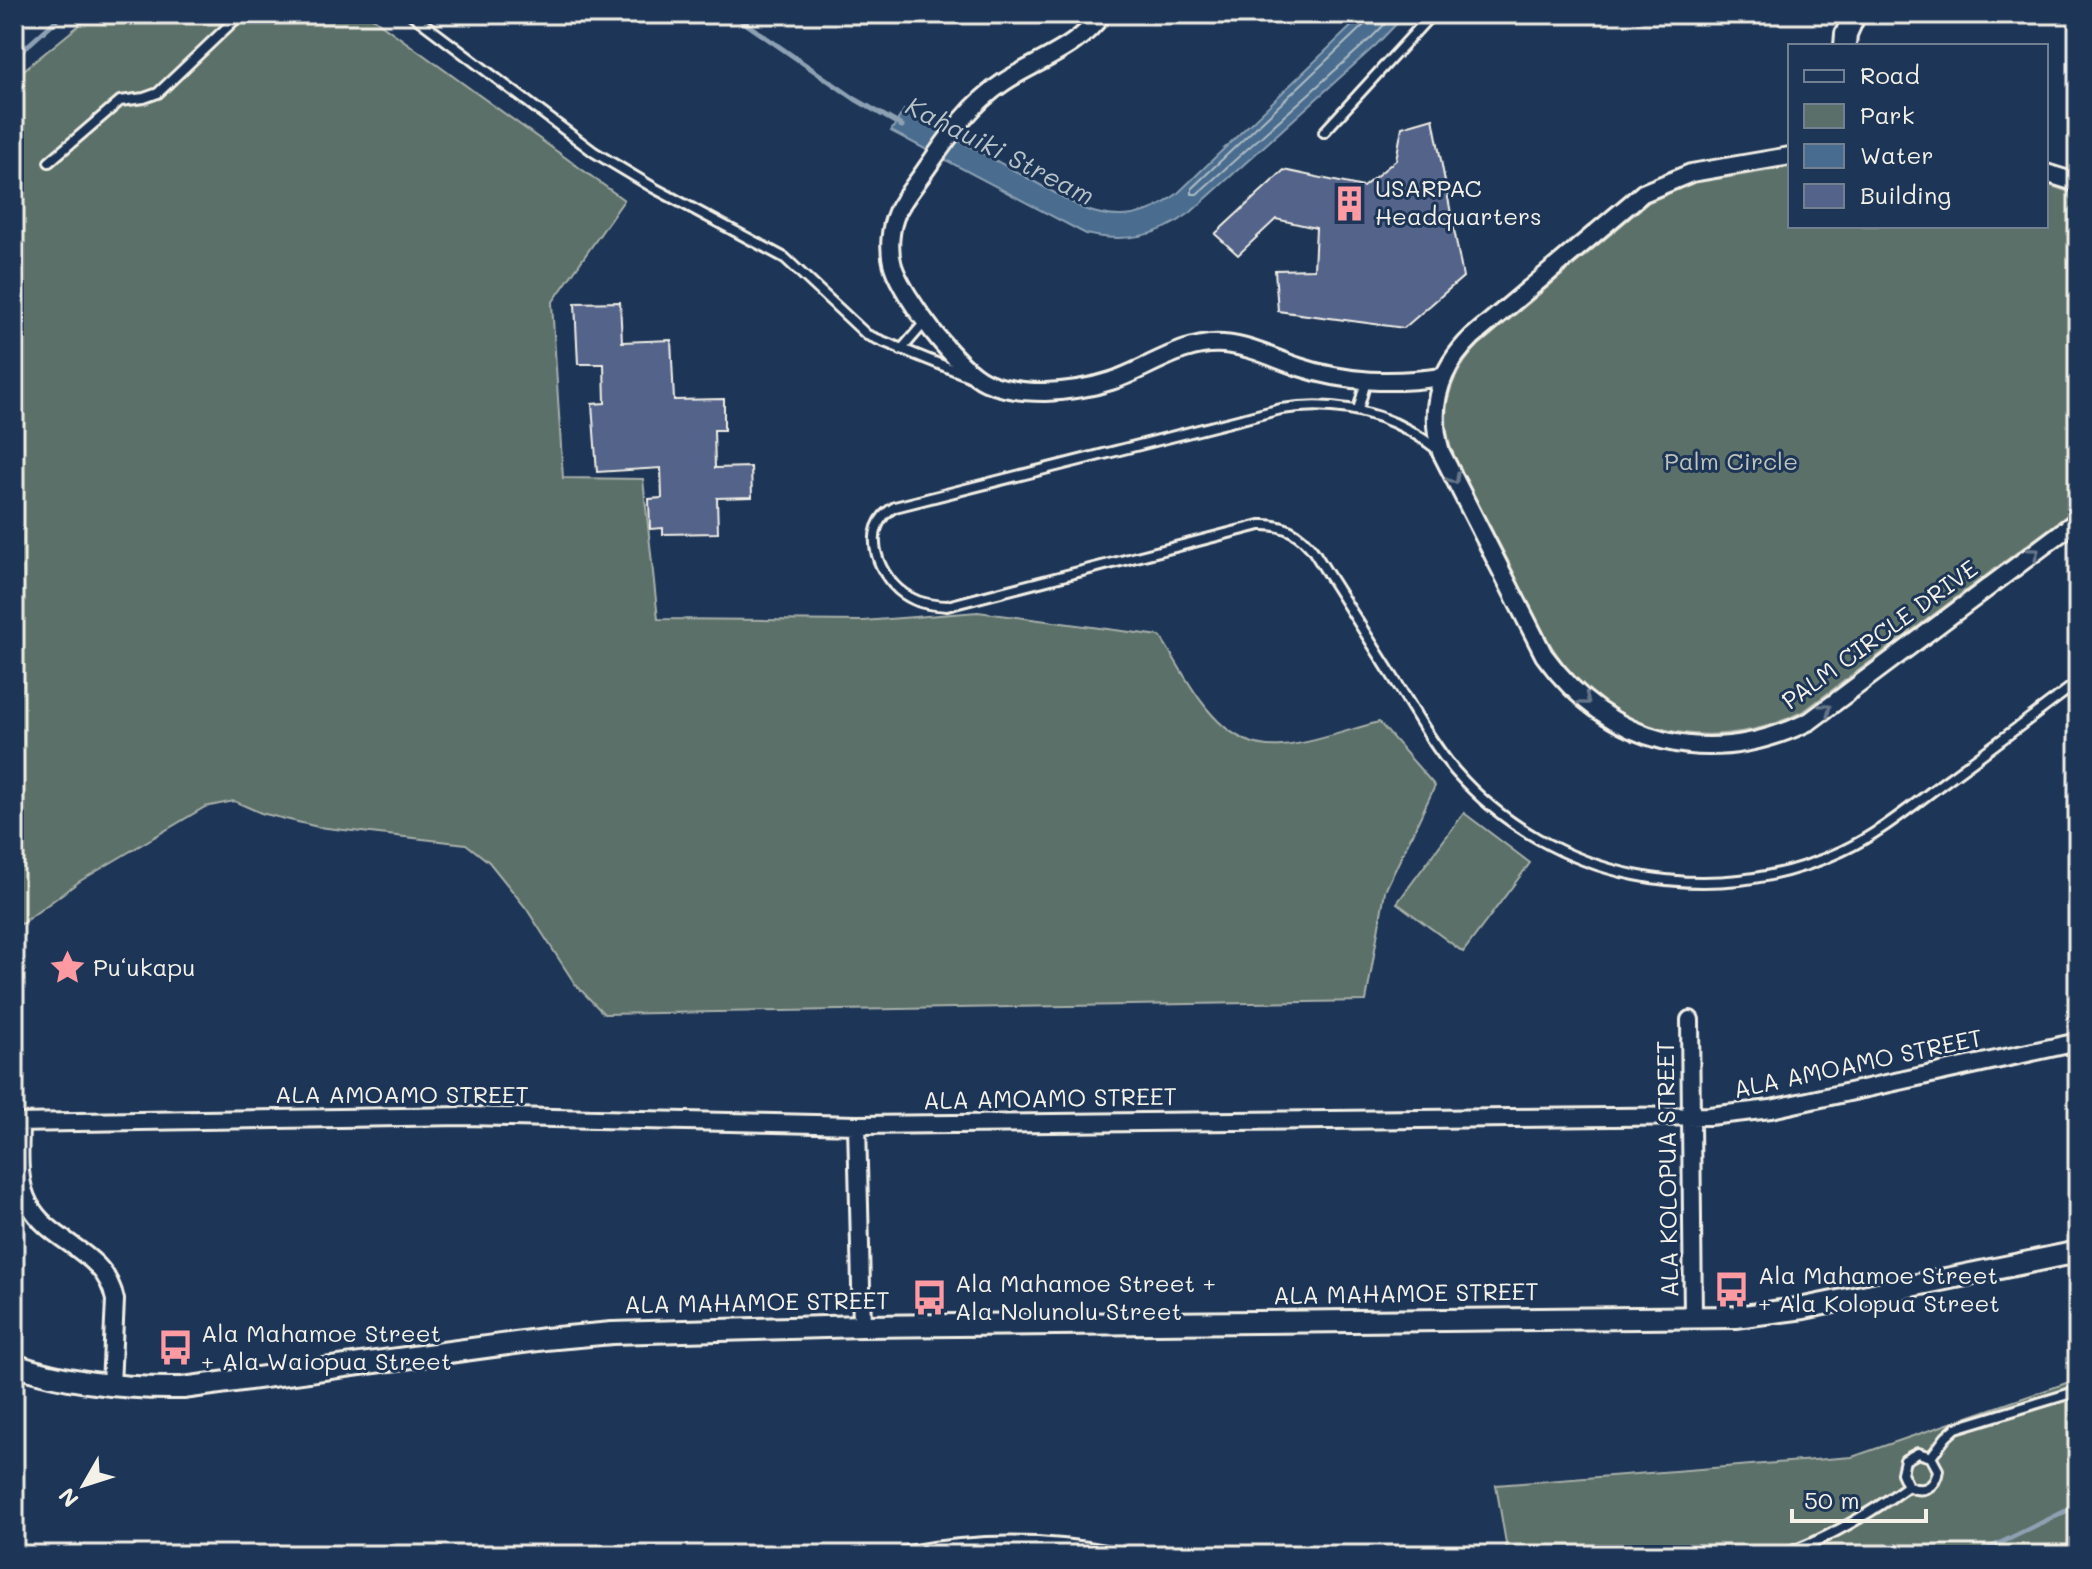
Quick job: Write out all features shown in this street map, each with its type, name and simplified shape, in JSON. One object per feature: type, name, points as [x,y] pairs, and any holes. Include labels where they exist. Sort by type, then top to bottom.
[{"type":"street","points":[[1102,14],[1077,39],[990,92],[952,132],[898,212],[890,238],[893,266],[926,321],[952,356],[985,381],[1003,388],[1043,392],[1090,387],[1112,381],[1192,347],[1223,344],[1273,356],[1318,373],[1366,381],[1405,382],[1442,377]]},
{"type":"street","points":[[1845,44],[1855,14]]},
{"type":"street","name":"PALM CIRCLE DRIVE","points":[[1788,156],[1691,173],[1643,193],[1472,337],[1442,377],[1435,410],[1441,452],[1544,655],[1557,673],[1605,716],[1644,735],[1686,745],[1718,746],[1771,738],[1810,721],[2078,520]]},
{"type":"street","points":[[2048,174],[2078,183]]},
{"type":"street","name":"ALA KOLOPUA STREET","points":[[1690,1020],[1693,1318]]},
{"type":"street","name":"ALA AMOAMO STREET","points":[[17,1123],[465,1116],[857,1125],[1732,1115],[2078,1042]]},
{"type":"street","points":[[17,1123],[21,1177],[29,1204],[42,1221],[103,1270],[113,1290],[111,1385]]},
{"type":"street","points":[[857,1125],[862,1326]]},
{"type":"street","name":"ALA MAHAMOE STREET","points":[[14,1365],[68,1379],[147,1389],[219,1386],[545,1339],[612,1333],[862,1326],[1736,1317],[1804,1308],[2078,1252]]},
{"type":"street","points":[[907,1555],[944,1549],[1021,1546],[1112,1555]]},
{"type":"lane","points":[[49,162],[120,101],[158,93],[241,14]]},
{"type":"lane","points":[[411,14],[594,152],[785,258],[862,331],[901,350],[985,381]]},
{"type":"lane","points":[[1324,132],[1432,14]]},
{"type":"lane","points":[[901,350],[926,321]]},
{"type":"lane","points":[[1358,410],[1366,381]]},
{"type":"lane","points":[[1441,452],[1402,426],[1358,410],[1319,406],[1281,409],[895,507],[883,515],[875,529],[878,557],[884,573],[900,591],[922,603],[947,606],[1260,525],[1290,529],[1314,552],[1438,750],[1474,791],[1517,825],[1564,852],[1615,871],[1668,881],[1713,882],[1757,878],[1814,863],[1841,851],[1892,821],[2078,682]]},
{"type":"lane","points":[[1931,1457],[1956,1428],[2078,1391]]},
{"type":"lane","points":[[1781,1555],[1803,1548],[1844,1527],[1908,1486],[1922,1490],[1934,1483],[1938,1470],[1931,1457],[1918,1453],[1905,1460],[1902,1473],[1908,1486]]},
{"type":"green space","points":[[93,14],[367,14],[624,200],[552,303],[563,478],[643,479],[658,619],[863,621],[978,612],[1160,636],[1208,710],[1240,738],[1260,745],[1282,746],[1379,722],[1435,786],[1385,891],[1366,1001],[604,1014],[575,984],[526,908],[489,862],[466,844],[318,827],[261,813],[234,801],[205,807],[80,881],[14,929],[14,78]]},
{"type":"green space","name":"Palm Circle","points":[[1788,167],[1788,228],[2048,228],[2048,185],[2078,195],[2078,507],[1804,711],[1773,724],[1740,732],[1707,735],[1675,732],[1644,723],[1614,709],[1588,690],[1564,664],[1532,612],[1451,449],[1446,420],[1454,380],[1479,345],[1649,202],[1693,183]]},
{"type":"green space","points":[[1464,813],[1530,863],[1463,952],[1397,903]]},
{"type":"green space","points":[[2078,1379],[2078,1555],[1508,1555],[1496,1485],[1852,1457]]},
{"type":"water","points":[[1364,14],[1406,14],[1376,45],[1190,213],[1166,228],[1141,236],[1114,238],[1086,234],[891,131],[904,110],[1084,209],[1109,215],[1133,215],[1155,208],[1177,194]]},
{"type":"building","name":"USARPAC Headquarters","points":[[1433,118],[1463,277],[1404,328],[1278,311],[1275,270],[1314,269],[1316,228],[1276,219],[1238,255],[1215,234],[1284,170],[1363,187],[1396,160],[1402,127]]},
{"type":"building","points":[[620,302],[622,342],[671,340],[674,400],[724,399],[724,430],[714,430],[715,468],[751,467],[752,497],[717,498],[718,533],[663,534],[663,528],[650,529],[649,499],[662,498],[661,468],[597,472],[592,404],[605,403],[604,364],[578,364],[575,303]]},
{"type":"waterway","name":"Kahauiki Stream","points":[[14,58],[63,14]]},
{"type":"waterway","name":"Kahauiki Stream","points":[[732,14],[855,99],[902,126]]},
{"type":"waterway","points":[[1976,1555],[2078,1505]]},
{"type":"place","name":"USARPAC Headquarters","points":[[1349,203]]},
{"type":"place","name":"Puʻukapu","points":[[67,968]]},
{"type":"place","name":"Ala Mahamoe Street + Ala Kolopua Street","points":[[1732,1290]]},
{"type":"place","name":"Ala Mahamoe Street + Ala Nolunolu Street","points":[[929,1298]]},
{"type":"place","name":"Ala Mahamoe Street + Ala Waiopua Street","points":[[175,1348]]}]
